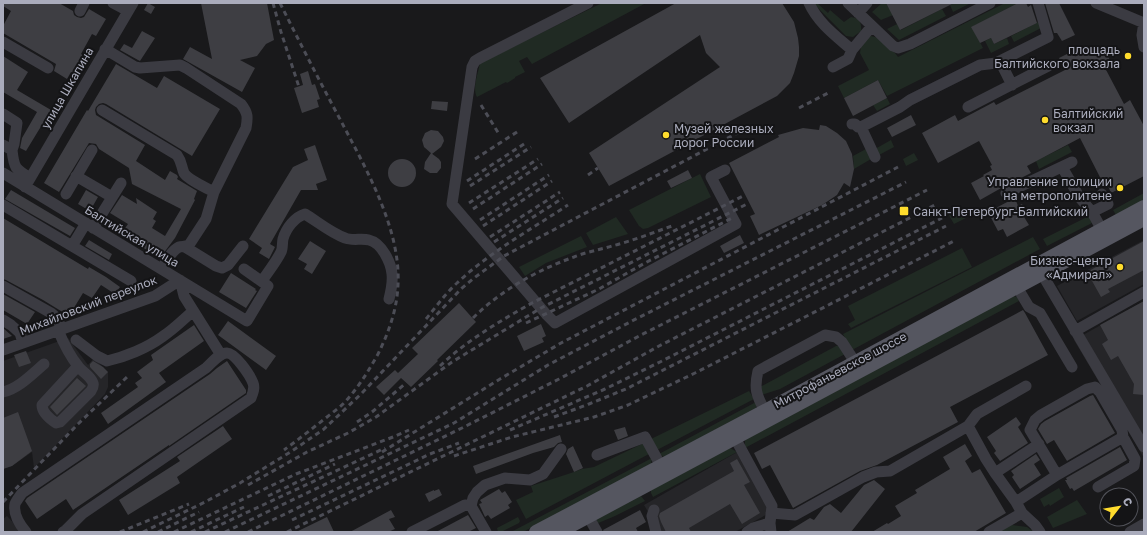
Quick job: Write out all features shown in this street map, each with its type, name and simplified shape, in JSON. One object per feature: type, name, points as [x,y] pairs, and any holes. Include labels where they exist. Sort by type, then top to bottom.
[{"type":"main road","name":"Митрофаньевское шоссе","points":[[536,532],[1144,207]]},
{"type":"main road","name":"Митрофаньевское шоссе","points":[[559,532],[1144,219]]},
{"type":"street","points":[[113,3],[131,7]]},
{"type":"street","points":[[588,3],[480,58],[473,64],[468,89],[452,204],[555,323],[736,224],[711,176],[725,170]]},
{"type":"street","points":[[809,3],[826,27],[852,50]]},
{"type":"street","points":[[848,3],[893,46],[898,48],[910,44],[990,3]]},
{"type":"street","points":[[858,13],[866,3]]},
{"type":"street","points":[[875,157],[856,126],[900,107],[910,100],[980,65],[996,63],[1048,37],[1038,3]]},
{"type":"street","points":[[1096,3],[1144,22],[1142,34],[1144,47]]},
{"type":"street","name":"улица Шкапина","points":[[28,183],[105,49],[131,7]]},
{"type":"street","points":[[834,67],[848,59],[852,50],[872,26]]},
{"type":"street","points":[[3,42],[48,68]]},
{"type":"street","points":[[105,49],[135,67],[140,68],[180,65],[241,104],[247,112],[248,119],[246,128],[214,192],[206,219],[189,245],[178,248],[174,251],[162,269]]},
{"type":"street","points":[[1000,61],[1012,84]]},
{"type":"street","points":[[968,107],[1048,66]]},
{"type":"street","points":[[102,110],[177,156],[181,160],[184,173],[188,177],[214,192]]},
{"type":"street","points":[[3,114],[17,123],[14,144],[7,148],[13,165],[28,183]]},
{"type":"street","points":[[66,194],[92,150]]},
{"type":"street","points":[[1006,193],[1072,162]]},
{"type":"street","points":[[1062,166],[1080,198],[1092,212],[1102,230]]},
{"type":"street","name":"Балтийская улица","points":[[4,175],[28,183],[89,226],[151,258],[162,269],[247,321],[268,286],[262,281]]},
{"type":"street","points":[[76,176],[112,197]]},
{"type":"street","points":[[72,246],[112,197],[121,183]]},
{"type":"street","points":[[1092,212],[1108,204],[1102,194]]},
{"type":"street","points":[[3,205],[131,281]]},
{"type":"street","points":[[244,269],[262,281],[282,250],[287,230],[297,218],[306,214],[346,238],[362,238],[371,240],[380,247],[390,266],[392,275],[389,299]]},
{"type":"street","points":[[185,247],[216,266],[222,268],[228,265],[243,246]]},
{"type":"street","points":[[1042,274],[1144,447]]},
{"type":"street","points":[[180,280],[184,296],[221,354]]},
{"type":"street","name":"Михайловский переулок","points":[[3,350],[155,296],[180,280]]},
{"type":"street","points":[[3,286],[51,313],[58,320],[62,340],[78,366],[94,384],[94,388],[60,422],[56,423],[44,412],[42,405],[78,366]]},
{"type":"street","points":[[1017,287],[1029,307],[1040,313],[1072,367]]},
{"type":"street","points":[[1075,331],[1144,292]]},
{"type":"street","points":[[76,340],[97,356],[107,361],[112,360],[162,338],[193,311]]},
{"type":"street","points":[[3,320],[20,333],[23,343]]},
{"type":"street","points":[[765,410],[758,399],[755,388],[758,371],[825,335],[836,336],[842,342],[855,362]]},
{"type":"street","points":[[26,532],[16,516],[15,504],[22,493],[206,368],[221,354],[227,353],[239,361],[253,383],[254,390],[251,398],[82,514],[62,532]]},
{"type":"street","points":[[3,392],[10,390],[23,382],[44,364]]},
{"type":"street","points":[[747,532],[753,528],[795,515],[863,477],[876,472],[890,471],[968,426],[977,414],[1026,386]]},
{"type":"street","points":[[1057,475],[1030,430],[1035,420],[1041,415],[1086,389],[1095,387],[1100,392],[1122,430],[1122,437],[1135,459],[1134,466],[1098,487]]},
{"type":"street","points":[[968,426],[986,459],[1022,513],[1036,525],[1040,532]]},
{"type":"street","points":[[597,455],[645,437],[661,466]]},
{"type":"street","points":[[1016,502],[1057,475],[1122,437]]},
{"type":"street","points":[[735,438],[772,506],[771,523]]},
{"type":"street","points":[[995,473],[1039,444]]},
{"type":"street","points":[[486,532],[471,506],[473,498],[477,492],[485,485],[505,478],[530,480],[543,474],[560,449]]},
{"type":"street","points":[[412,532],[466,505],[471,506]]},
{"type":"street","points":[[654,510],[652,516],[656,532]]},
{"type":"street","points":[[989,532],[1022,513]]},
{"type":"street","points":[[588,516],[597,532]]},
{"type":"street","points":[[1130,532],[1144,524]]},
{"type":"shaded area","points":[[602,3],[646,3],[532,64],[527,57],[519,61],[525,72],[507,83],[506,82],[477,97],[475,85],[480,63]]},
{"type":"shaded area","points":[[817,3],[828,13],[830,10],[844,22],[851,17],[856,18],[861,25],[861,31],[853,37],[846,36],[814,4]]},
{"type":"shaded area","points":[[882,3],[886,3],[893,15],[881,20],[872,12]]},
{"type":"shaded area","points":[[954,3],[971,3],[953,12],[950,5]]},
{"type":"shaded area","points":[[1005,3],[1018,3],[972,27],[983,48],[887,96],[878,80],[844,98],[838,86],[869,70],[860,53],[861,46],[871,36],[879,38],[898,57]]},
{"type":"shaded area","points":[[942,9],[946,16],[899,40],[887,29],[897,24],[901,30]]},
{"type":"shaded area","points":[[1040,21],[1041,28],[1014,42],[1011,36]]},
{"type":"shaded area","points":[[991,38],[994,44],[1007,38],[1009,44],[991,53],[985,41]]},
{"type":"shaded area","points":[[887,98],[890,104],[877,111],[873,105]]},
{"type":"shaded area","points":[[891,140],[894,147],[879,155],[875,149]]},
{"type":"shaded area","points":[[1068,145],[1072,152],[1039,169],[1036,161]]},
{"type":"shaded area","points":[[866,149],[871,159],[854,169],[853,156]]},
{"type":"shaded area","points":[[914,153],[918,160],[906,166],[903,159]]},
{"type":"shaded area","points":[[700,174],[711,197],[648,228],[643,229],[639,226],[629,210]]},
{"type":"shaded area","points":[[1144,193],[1144,200],[1116,215],[1113,210]]},
{"type":"shaded area","points":[[959,205],[966,218],[954,224],[947,212]]},
{"type":"shaded area","points":[[1089,216],[1092,223],[1047,246],[1043,239]]},
{"type":"shaded area","points":[[616,217],[628,234],[593,245],[586,233]]},
{"type":"shaded area","points":[[581,236],[587,247],[546,263],[525,276],[519,267]]},
{"type":"shaded area","points":[[1033,237],[1040,249],[852,350],[843,334]]},
{"type":"shaded area","points":[[1144,240],[1144,284],[1077,321],[1057,286]]},
{"type":"shaded area","points":[[962,248],[972,267],[851,328],[848,324],[855,320],[848,306]]},
{"type":"shaded area","points":[[1013,296],[1017,297],[1019,301],[745,448],[745,440]]},
{"type":"shaded area","points":[[1144,301],[1144,458],[1074,340]]},
{"type":"shaded area","points":[[68,338],[88,365],[94,358],[108,372],[108,387],[105,394],[34,468],[32,452],[12,466],[3,469],[3,361]]},
{"type":"shaded area","points":[[836,346],[839,346],[845,354],[780,389],[761,395],[760,387]]},
{"type":"shaded area","points":[[749,391],[754,399],[657,450],[651,439]]},
{"type":"shaded area","points":[[756,402],[756,408],[664,457],[659,454]]},
{"type":"shaded area","points":[[644,443],[649,454],[526,519],[516,500],[533,492],[531,486],[582,469],[594,467]]},
{"type":"shaded area","points":[[730,448],[737,452],[653,497],[651,490]]},
{"type":"shaded area","points":[[739,451],[773,511],[735,532],[660,532],[644,505]]},
{"type":"shaded area","points":[[652,458],[651,464],[523,532],[511,532]]},
{"type":"shaded area","points":[[1059,488],[1064,497],[1050,506],[1049,504],[1044,507],[1040,499]]},
{"type":"shaded area","points":[[641,496],[645,501],[596,524],[597,519]]},
{"type":"shaded area","points":[[1077,500],[1087,514],[1053,528],[1047,517]]},
{"type":"shaded area","points":[[7,516],[22,532],[3,532],[3,519]]},
{"type":"shaded area","points":[[518,517],[520,521],[519,523],[498,532],[497,528]]},
{"type":"shaded area","points":[[1012,525],[1027,527],[1034,532],[995,532],[1006,526]]},
{"type":"building","points":[[3,3],[59,3],[73,11],[74,15],[77,17],[84,17],[89,9],[106,19],[96,36],[92,34],[81,54],[84,56],[74,73],[71,72],[67,79],[54,71],[56,64],[3,33],[3,26],[11,11],[3,6]]},
{"type":"building","points":[[148,3],[155,7],[151,14],[144,10]]},
{"type":"building","points":[[201,3],[267,3],[274,40],[266,44],[257,56],[240,60],[255,68],[242,92],[183,59],[190,47],[212,59]]},
{"type":"building","points":[[676,3],[782,3],[794,22],[798,38],[799,56],[794,73],[790,83],[777,96],[609,186],[589,153],[720,67],[706,53],[700,35],[569,123],[540,78]]},
{"type":"building","points":[[886,3],[954,3],[900,30]]},
{"type":"building","points":[[1018,3],[1026,3],[1028,7],[1031,5],[1037,23],[994,44],[991,38],[980,43],[971,27]]},
{"type":"building","points":[[1045,3],[1059,3],[1075,35],[1062,41],[1057,33],[1054,33]]},
{"type":"building","points":[[142,31],[155,38],[140,61],[120,50],[124,44],[132,48]]},
{"type":"building","name":"Балтийский вокзал","points":[[1081,47],[1086,55],[1103,47],[1111,62],[1104,66],[1124,104],[1130,100],[1144,126],[1144,176],[1111,193],[1108,186],[1105,187],[1080,138],[1027,166],[1031,173],[980,200],[971,183],[992,170],[990,166],[992,165],[979,141],[938,163],[922,133],[955,115],[958,121],[994,102],[996,105],[1065,70],[1059,58]]},
{"type":"building","points":[[3,56],[28,72],[17,90],[51,110],[26,151],[20,148],[22,138],[37,112],[3,92]]},
{"type":"building","points":[[116,64],[157,88],[164,76],[220,109],[192,156],[106,104],[99,104],[96,107],[96,115],[145,145],[136,161],[165,180],[170,171],[177,175],[177,179],[197,191],[195,200],[175,238],[160,258],[121,234],[128,224],[110,213],[122,195],[137,204],[136,198],[157,212],[153,219],[156,221],[152,228],[165,236],[181,209],[132,184],[129,168],[99,149],[96,144],[89,143],[59,192],[44,183]]},
{"type":"building","points":[[308,71],[312,85],[315,84],[320,99],[317,100],[319,107],[302,113],[294,88],[303,85],[300,74]]},
{"type":"building","points":[[878,80],[887,98],[853,116],[844,98]]},
{"type":"building","points":[[432,101],[448,102],[447,111],[431,109]]},
{"type":"building","points":[[911,115],[916,125],[892,137],[887,128]]},
{"type":"building","points":[[820,125],[826,126],[846,141],[852,154],[854,169],[850,187],[844,183],[837,195],[822,205],[759,235],[750,216],[755,214],[729,163],[779,137],[778,135],[803,128],[819,130]]},
{"type":"building","points":[[431,130],[438,131],[443,137],[444,141],[441,147],[432,154],[424,147],[422,140],[425,133]]},
{"type":"building","points":[[315,145],[327,180],[316,184],[318,190],[301,190],[270,244],[275,247],[269,259],[259,253],[262,248],[249,239],[293,167],[308,160],[304,149]]},
{"type":"building","points":[[431,153],[441,162],[441,168],[437,173],[430,173],[424,169],[425,162]]},
{"type":"building","points":[[402,159],[412,163],[416,173],[412,183],[402,187],[392,183],[388,173],[392,163]]},
{"type":"building","points":[[688,170],[692,178],[671,188],[667,181]]},
{"type":"building","points":[[11,190],[75,228],[70,236],[5,199]]},
{"type":"building","points":[[86,190],[98,197],[90,211],[78,204]]},
{"type":"building","points":[[1015,198],[1018,206],[1022,204],[1028,216],[1024,217],[1029,225],[1007,237],[1003,229],[998,231],[988,212]]},
{"type":"building","points":[[3,218],[88,269],[89,267],[106,277],[120,287],[115,294],[101,285],[92,298],[83,293],[69,316],[43,300],[3,279]]},
{"type":"building","points":[[740,235],[744,243],[724,253],[720,246]]},
{"type":"building","points":[[89,240],[112,254],[109,260],[85,246]]},
{"type":"building","points":[[310,241],[326,251],[312,274],[304,269],[307,264],[298,259]]},
{"type":"building","name":"Бизнес-центр «Адмирал»","points":[[1144,241],[1144,270],[1108,289],[1110,292],[1101,297],[1087,272]]},
{"type":"building","points":[[231,273],[257,291],[246,308],[219,292]]},
{"type":"building","points":[[3,294],[35,312],[27,324],[3,310]]},
{"type":"building","points":[[1144,301],[1144,395],[1133,394],[1134,384],[1118,356],[1111,360],[1102,344],[1108,340],[1100,325]]},
{"type":"building","points":[[459,303],[476,322],[411,387],[401,378],[384,395],[376,387],[395,370],[398,373],[418,354],[412,348]]},
{"type":"building","points":[[1023,310],[1048,355],[950,407],[958,422],[877,465],[860,471],[793,508],[770,465],[762,469],[754,453]]},
{"type":"building","points":[[228,321],[276,356],[266,370],[218,335]]},
{"type":"building","points":[[541,324],[546,336],[542,338],[544,342],[524,351],[517,336]]},
{"type":"building","points":[[194,325],[204,341],[159,373],[166,382],[108,424],[101,413],[138,387],[135,383],[142,378],[137,372],[153,360],[151,355]]},
{"type":"building","points":[[3,328],[11,335],[12,336],[3,339]]},
{"type":"building","points":[[26,351],[31,363],[19,367],[14,355]]},
{"type":"building","points":[[93,361],[108,372],[101,379],[90,367],[90,364]]},
{"type":"building","points":[[227,361],[246,390],[246,393],[73,510],[66,499],[37,519],[25,501],[27,498]]},
{"type":"building","points":[[77,378],[86,386],[57,415],[50,407]]},
{"type":"building","points":[[1093,395],[1115,433],[1067,461],[1054,440],[1047,444],[1038,429],[1045,421]]},
{"type":"building","points":[[18,412],[32,451],[12,466],[3,469],[3,418]]},
{"type":"building","points":[[1016,417],[1021,424],[1018,427],[1028,443],[1000,461],[994,453],[996,451],[987,437]]},
{"type":"building","points":[[223,426],[232,439],[177,477],[180,483],[128,515],[119,500],[180,461],[177,457]]},
{"type":"building","points":[[625,427],[628,436],[618,440],[614,430]]},
{"type":"building","points":[[560,435],[562,442],[558,443],[554,447],[476,474],[473,466]]},
{"type":"building","points":[[965,444],[972,456],[965,461],[972,473],[980,469],[1006,513],[974,532],[872,532],[901,516],[895,506],[917,493],[915,490],[950,469],[943,457]]},
{"type":"building","points":[[573,446],[583,468],[574,472],[566,454],[568,449]]},
{"type":"building","points":[[1120,447],[1127,460],[1074,491],[1072,488],[1070,489],[1065,480],[1067,480],[1066,478]]},
{"type":"building","points":[[1036,454],[1040,460],[1034,464],[1041,475],[1020,489],[1012,477],[1014,475],[1011,471]]},
{"type":"building","points":[[737,459],[750,482],[744,485],[760,513],[742,524],[730,504],[689,528],[691,532],[666,532],[659,516],[660,513],[734,471],[730,463]]},
{"type":"building","points":[[874,480],[885,489],[851,532],[787,532],[810,518],[814,520],[824,507],[830,504],[841,513],[864,485]]},
{"type":"building","points":[[439,489],[442,495],[429,502],[425,494]]},
{"type":"building","points":[[499,489],[502,493],[505,491],[512,502],[508,505],[510,508],[491,519],[488,515],[485,517],[479,504],[482,503],[480,500]]},
{"type":"building","points":[[391,510],[395,517],[389,519],[395,529],[388,532],[350,532]]},
{"type":"building","points":[[640,510],[646,522],[636,528],[638,532],[604,532],[603,530]]},
{"type":"building","points":[[468,515],[476,528],[468,532],[436,532]]},
{"type":"building","points":[[327,517],[334,532],[296,532]]},
{"type":"railway","points":[[273,3],[299,87]]},
{"type":"railway","points":[[280,3],[361,159],[380,200],[394,242],[398,285],[394,312],[386,337],[378,354],[354,392],[342,405],[284,450]]},
{"type":"railway","points":[[799,108],[828,93]]},
{"type":"railway","points":[[481,105],[499,134]]},
{"type":"railway","points":[[143,532],[240,483],[292,451],[324,429],[361,394],[461,289],[504,256],[745,129]]},
{"type":"railway","points":[[475,159],[520,130]]},
{"type":"railway","points":[[467,181],[527,142]]},
{"type":"railway","points":[[470,186],[531,147]]},
{"type":"railway","points":[[469,203],[538,159]]},
{"type":"railway","points":[[473,209],[542,164]]},
{"type":"railway","points":[[382,452],[561,343],[898,167]]},
{"type":"railway","points":[[588,175],[598,168]]},
{"type":"railway","points":[[480,220],[549,175]]},
{"type":"railway","points":[[483,226],[552,181]]},
{"type":"railway","points":[[225,532],[454,423],[548,365],[906,182]]},
{"type":"railway","points":[[248,532],[462,428],[559,379],[641,335],[927,190]]},
{"type":"railway","points":[[490,237],[560,192]]},
{"type":"railway","points":[[440,366],[472,340],[532,303],[745,195]]},
{"type":"railway","points":[[494,242],[563,198]]},
{"type":"railway","points":[[248,485],[307,452],[348,433],[376,417],[452,362],[541,308],[749,203]]},
{"type":"railway","points":[[426,319],[448,292],[483,261],[568,205]]},
{"type":"railway","points":[[287,532],[587,386],[659,346],[935,205]]},
{"type":"railway","points":[[526,323],[599,289],[645,263],[734,217]]},
{"type":"railway","points":[[510,430],[605,389],[942,218]]},
{"type":"railway","points":[[473,318],[507,290],[546,268],[579,255],[627,242],[672,226]]},
{"type":"railway","points":[[554,417],[626,389],[946,226]]},
{"type":"railway","points":[[454,456],[512,437],[594,417],[628,405],[695,373],[954,241]]},
{"type":"railway","points":[[3,502],[78,424],[127,377]]},
{"type":"railway","points":[[357,422],[372,412],[406,383]]},
{"type":"railway","points":[[174,532],[296,474],[409,430]]},
{"type":"railway","points":[[292,520],[430,454],[459,443]]},
{"type":"railway","points":[[205,532],[385,448]]},
{"type":"railway","points":[[268,496],[335,464]]},
{"type":"railway","points":[[120,532],[189,504]]},
{"type":"railway","points":[[191,532],[244,507]]},
{"type":"railway","points":[[158,532],[199,512]]},
{"type":"place","name":"площадь Балтийского вокзала","points":[[1128,56]]},
{"type":"place","name":"Балтийский вокзал","points":[[1045,120]]},
{"type":"place","name":"Музей железных дорог России","points":[[666,135]]},
{"type":"place","name":"Управление полиции на метрополитене","points":[[1120,188]]},
{"type":"place","name":"Санкт-Петербург-Балтийский","points":[[904,211]]},
{"type":"place","name":"Бизнес-центр «Адмирал»","points":[[1120,267]]}]
